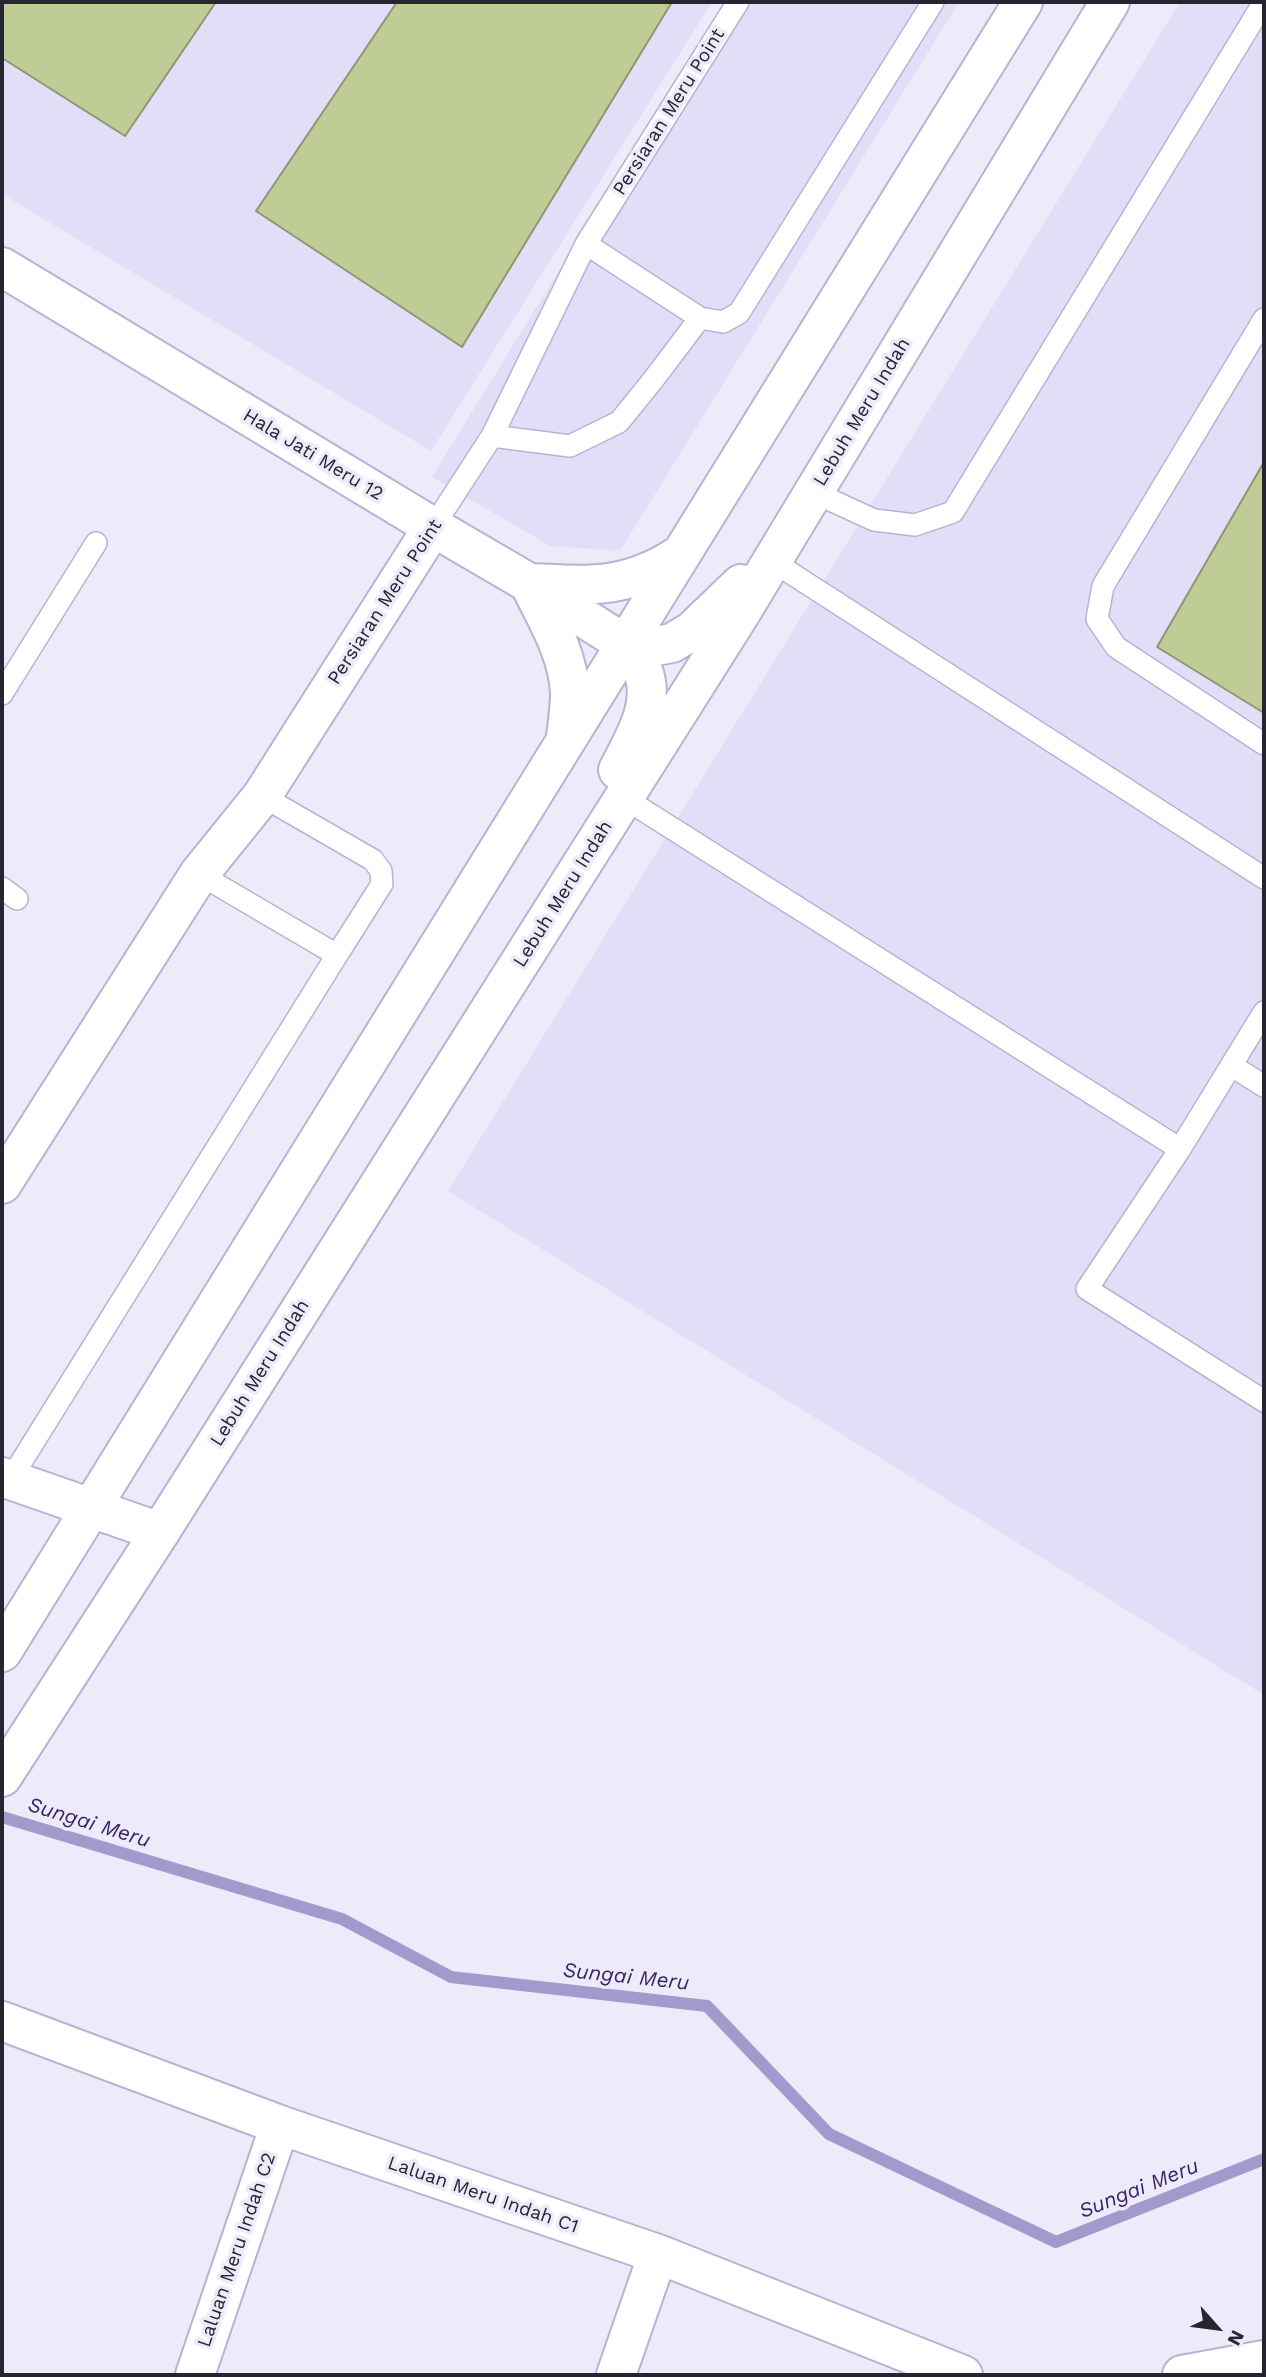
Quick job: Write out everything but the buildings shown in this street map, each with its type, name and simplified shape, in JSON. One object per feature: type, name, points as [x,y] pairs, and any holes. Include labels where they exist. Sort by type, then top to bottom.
[{"type":"main road","points":[[3,1650],[1023,2]]},
{"type":"main road","name":"Lebuh Meru Indah","points":[[2,1777],[624,798],[777,552],[1110,2]]},
{"type":"main road","name":"Hala Jati Meru 12","points":[[2,267],[625,643]]},
{"type":"main road","name":"Persiaran Meru Point","points":[[2,1184],[200,874],[262,796],[433,527]]},
{"type":"main road","points":[[625,643],[646,648],[683,637],[777,552]]},
{"type":"main road","points":[[566,742],[570,696],[566,664],[552,628],[529,583],[606,585],[649,573],[681,554]]},
{"type":"main road","points":[[538,933],[644,712],[647,687],[644,673],[625,643]]},
{"type":"main road","points":[[6,1478],[160,1532]]},
{"type":"main road","name":"Laluan Meru Indah C1","points":[[2,2021],[280,2125],[658,2254],[962,2375]]},
{"type":"main road","name":"Laluan Meru Indah C2","points":[[195,2375],[280,2125]]},
{"type":"main road","points":[[616,2375],[658,2254]]},
{"type":"main road","points":[[1182,2375],[1264,2360]]},
{"type":"lane","name":"Persiaran Meru Point","points":[[433,527],[492,436],[586,244],[738,2]]},
{"type":"lane","points":[[586,244],[700,317],[723,322],[739,313],[933,2]]},
{"type":"lane","points":[[813,492],[874,520],[915,524],[953,512],[1264,2]]},
{"type":"lane","points":[[492,436],[570,446],[619,422],[700,317]]},
{"type":"lane","points":[[1264,319],[1102,586],[1097,619],[1116,647],[1264,744]]},
{"type":"lane","points":[[2,694],[96,543]]},
{"type":"lane","points":[[777,552],[1264,878]]},
{"type":"lane","points":[[6,1478],[383,884],[381,871],[373,860],[262,796]]},
{"type":"lane","points":[[624,798],[1180,1149]]},
{"type":"lane","points":[[200,874],[337,955]]},
{"type":"lane","points":[[1264,1012],[1180,1149],[1087,1289],[1264,1401]]},
{"type":"lane","points":[[1232,1066],[1264,1086]]},
{"type":"shaded area","points":[[2,2],[712,2],[431,451],[2,194]]},
{"type":"shaded area","points":[[724,2],[959,2],[620,551],[550,546],[432,477]]},
{"type":"shaded area","points":[[1180,2],[1264,2],[1264,1695],[448,1191]]},
{"type":"waterway","name":"Sungai Meru","points":[[2,1817],[342,1919],[451,1977],[707,2006],[829,2134],[1056,2242],[1264,2159]]}]
